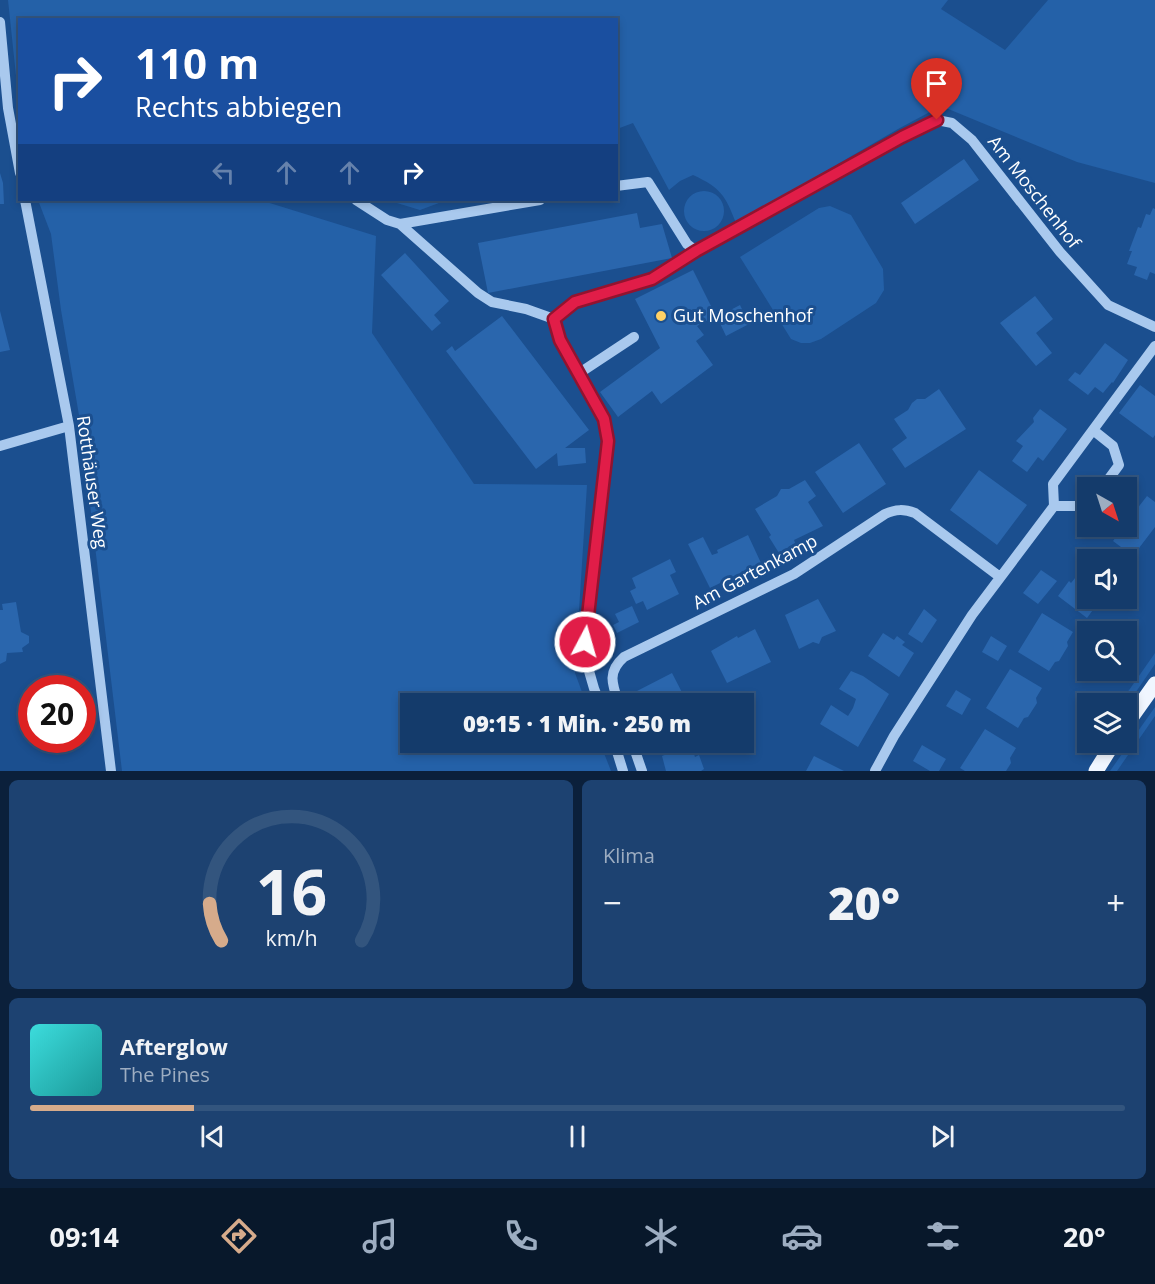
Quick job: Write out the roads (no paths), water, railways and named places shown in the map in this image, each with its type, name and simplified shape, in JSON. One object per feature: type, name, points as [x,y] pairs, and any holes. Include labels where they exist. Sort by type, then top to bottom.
[{"type":"main road","points":[[1137,709],[1155,684]]},
{"type":"main road","points":[[1096,771],[1107,753]]},
{"type":"street","points":[[0,22],[8,108],[17,153]]},
{"type":"street","name":"Am Moschenhof","points":[[554,319],[575,302],[652,279],[696,251],[937,120],[952,123],[972,140],[1060,252],[1108,305],[1155,327]]},
{"type":"street","points":[[618,186],[648,182],[687,244],[696,251]]},
{"type":"street","name":"Rotthäuser Weg","points":[[26,201],[69,426],[111,771]]},
{"type":"street","points":[[358,201],[387,219],[400,224],[478,293],[492,302],[526,309],[554,319],[560,340],[604,419],[608,441],[585,642],[585,658],[595,693]]},
{"type":"street","points":[[400,224],[534,201]]},
{"type":"street","points":[[578,374],[634,337]]},
{"type":"street","points":[[875,771],[894,736],[972,615],[1054,506],[1053,484],[1155,346]]},
{"type":"street","points":[[0,446],[69,426]]},
{"type":"street","points":[[1093,430],[1113,446],[1119,465],[1110,477]]},
{"type":"street","points":[[1054,506],[1077,506]]},
{"type":"street","name":"Am Gartenkamp","points":[[615,693],[612,674],[615,664],[624,657],[795,574],[885,514],[895,510],[915,513],[1000,577]]},
{"type":"street","points":[[617,753],[623,771]]},
{"type":"street","points":[[636,753],[642,771]]},
{"type":"place","name":"Gut Moschenhof","points":[[661,316]]}]
